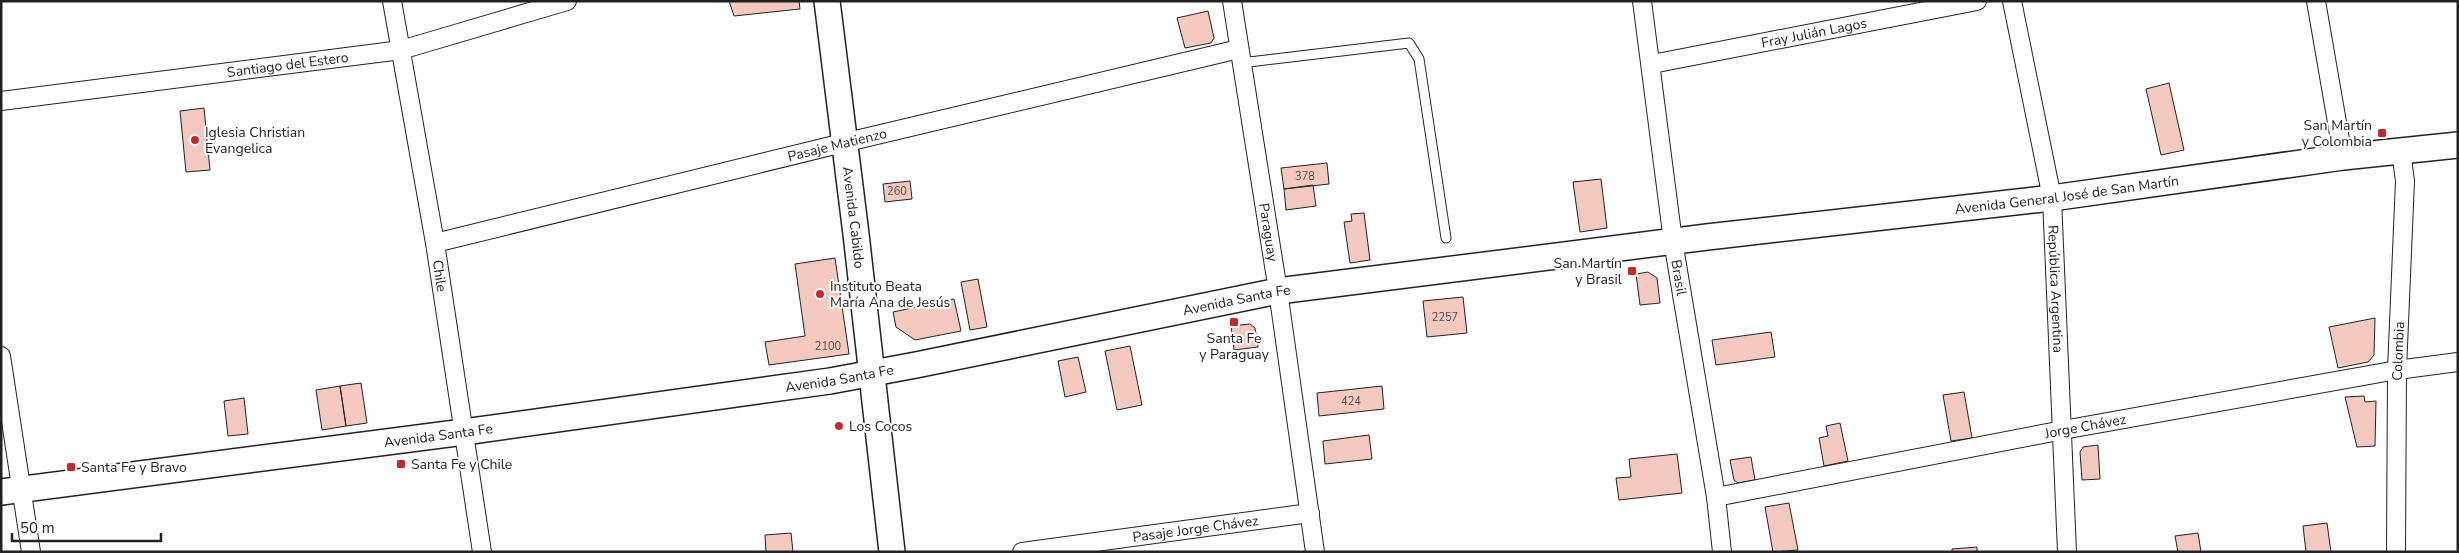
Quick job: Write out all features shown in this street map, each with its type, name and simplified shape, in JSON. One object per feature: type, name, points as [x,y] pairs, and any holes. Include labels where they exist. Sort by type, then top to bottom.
[{"type":"street","name":"Chile","points":[[392,1],[435,243],[482,552]]},
{"type":"street","name":"Santiago del Estero","points":[[1,102],[401,50],[567,1]]},
{"type":"street","name":"Avenida Cabildo","points":[[827,1],[843,143],[856,234],[892,552]]},
{"type":"street","name":"Paraguay","points":[[1232,1],[1278,291],[1315,552]]},
{"type":"street","name":"Brasil","points":[[1642,1],[1652,64],[1673,242],[1716,497],[1722,552]]},
{"type":"street","name":"Fray Julián Lagos","points":[[1652,64],[1977,1]]},
{"type":"street","name":"República Argentina","points":[[2012,1],[2052,198],[2067,552]]},
{"type":"street","points":[[2316,1],[2343,158]]},
{"type":"street","name":"Pasaje Matienzo","points":[[435,243],[843,143],[1240,56]]},
{"type":"street","name":"Avenida General José de San Martín","points":[[1673,242],[2052,198],[2343,158],[2458,145]]},
{"type":"street","name":"Colombia","points":[[2396,552],[2397,370],[2405,181],[2401,151]]},
{"type":"street","name":"Avenida Santa Fe","points":[[11,490],[464,432],[820,382],[916,366],[1278,291],[1673,242]]},
{"type":"street","points":[[1,356],[11,490],[31,552]]},
{"type":"street","name":"Jorge Chávez","points":[[1716,497],[2063,430],[2397,370],[2458,362]]},
{"type":"street","name":"Pasaje Jorge Chávez","points":[[1022,552],[1310,514]]},
{"type":"lane","points":[[1240,56],[1409,43],[1419,59],[1446,238]]},
{"type":"building","points":[[729,1],[799,1],[800,9],[734,16]]},
{"type":"building","points":[[1208,11],[1214,38],[1211,43],[1185,48],[1177,18]]},
{"type":"building","points":[[2169,83],[2184,150],[2161,155],[2146,89]]},
{"type":"building","name":"Iglesia Christian Evangelica","points":[[204,108],[210,170],[186,172],[180,111]]},
{"type":"building","points":[[1327,163],[1329,184],[1284,189],[1281,168]]},
{"type":"building","points":[[1601,179],[1607,228],[1580,232],[1573,182]]},
{"type":"building","points":[[910,181],[912,199],[885,202],[883,184]]},
{"type":"building","points":[[1313,185],[1316,206],[1286,210],[1284,189]]},
{"type":"building","points":[[1364,213],[1370,260],[1350,263],[1344,222],[1352,221],[1351,214]]},
{"type":"building","name":"Instituto Beata María Ana de Jesús","points":[[835,258],[849,354],[769,365],[765,342],[805,336],[795,264]]},
{"type":"building","points":[[1648,272],[1657,278],[1660,303],[1640,305],[1636,274]]},
{"type":"building","points":[[978,279],[987,327],[970,330],[961,282]]},
{"type":"building","points":[[1463,297],[1467,333],[1427,337],[1423,301]]},
{"type":"building","points":[[954,299],[961,331],[915,340],[896,327],[893,312]]},
{"type":"building","points":[[2375,318],[2374,355],[2368,362],[2338,368],[2329,327]]},
{"type":"building","points":[[1250,324],[1255,328],[1258,347],[1234,350],[1231,326]]},
{"type":"building","points":[[1771,332],[1775,357],[1716,365],[1712,340]]},
{"type":"building","points":[[1130,346],[1142,405],[1117,410],[1105,351]]},
{"type":"building","points":[[1078,357],[1086,392],[1065,397],[1058,361]]},
{"type":"building","points":[[361,383],[367,423],[346,426],[340,386]]},
{"type":"building","points":[[340,386],[346,426],[322,430],[316,390]]},
{"type":"building","points":[[1382,386],[1384,409],[1319,416],[1317,393]]},
{"type":"building","points":[[1964,392],[1972,438],[1951,441],[1943,395]]},
{"type":"building","points":[[2364,396],[2365,402],[2376,401],[2375,446],[2357,447],[2345,397]]},
{"type":"building","points":[[244,398],[248,434],[228,436],[224,401]]},
{"type":"building","points":[[1840,423],[1848,461],[1824,466],[1819,438],[1828,436],[1826,426]]},
{"type":"building","points":[[1369,435],[1372,459],[1325,464],[1323,441]]},
{"type":"building","points":[[2098,445],[2100,479],[2082,480],[2080,452],[2083,447]]},
{"type":"building","points":[[1677,454],[1682,493],[1619,500],[1616,478],[1631,477],[1629,459]]},
{"type":"building","points":[[1751,457],[1755,480],[1738,483],[1734,480],[1730,460]]},
{"type":"building","points":[[1789,503],[1798,550],[1773,552],[1765,507]]},
{"type":"building","points":[[2327,523],[2331,552],[2306,552],[2303,526]]},
{"type":"building","points":[[791,533],[793,552],[766,552],[765,535]]},
{"type":"building","points":[[2198,533],[2201,552],[2178,552],[2175,536]]},
{"type":"building","points":[[1977,547],[1977,552],[1952,552],[1952,549]]},
{"type":"place","name":"San Martín y Colombia","points":[[2382,133]]},
{"type":"place","name":"Iglesia Christian Evangelica","points":[[195,140]]},
{"type":"place","name":"San Martín y Brasil","points":[[1632,271]]},
{"type":"place","name":"Instituto Beata María Ana de Jesús","points":[[820,294]]},
{"type":"place","name":"Santa Fe y Paraguay","points":[[1234,322]]},
{"type":"place","name":"Los Cocos","points":[[839,426]]},
{"type":"place","name":"Santa Fe y Chile","points":[[401,464]]},
{"type":"place","name":"Santa Fe y Bravo","points":[[71,467]]}]
